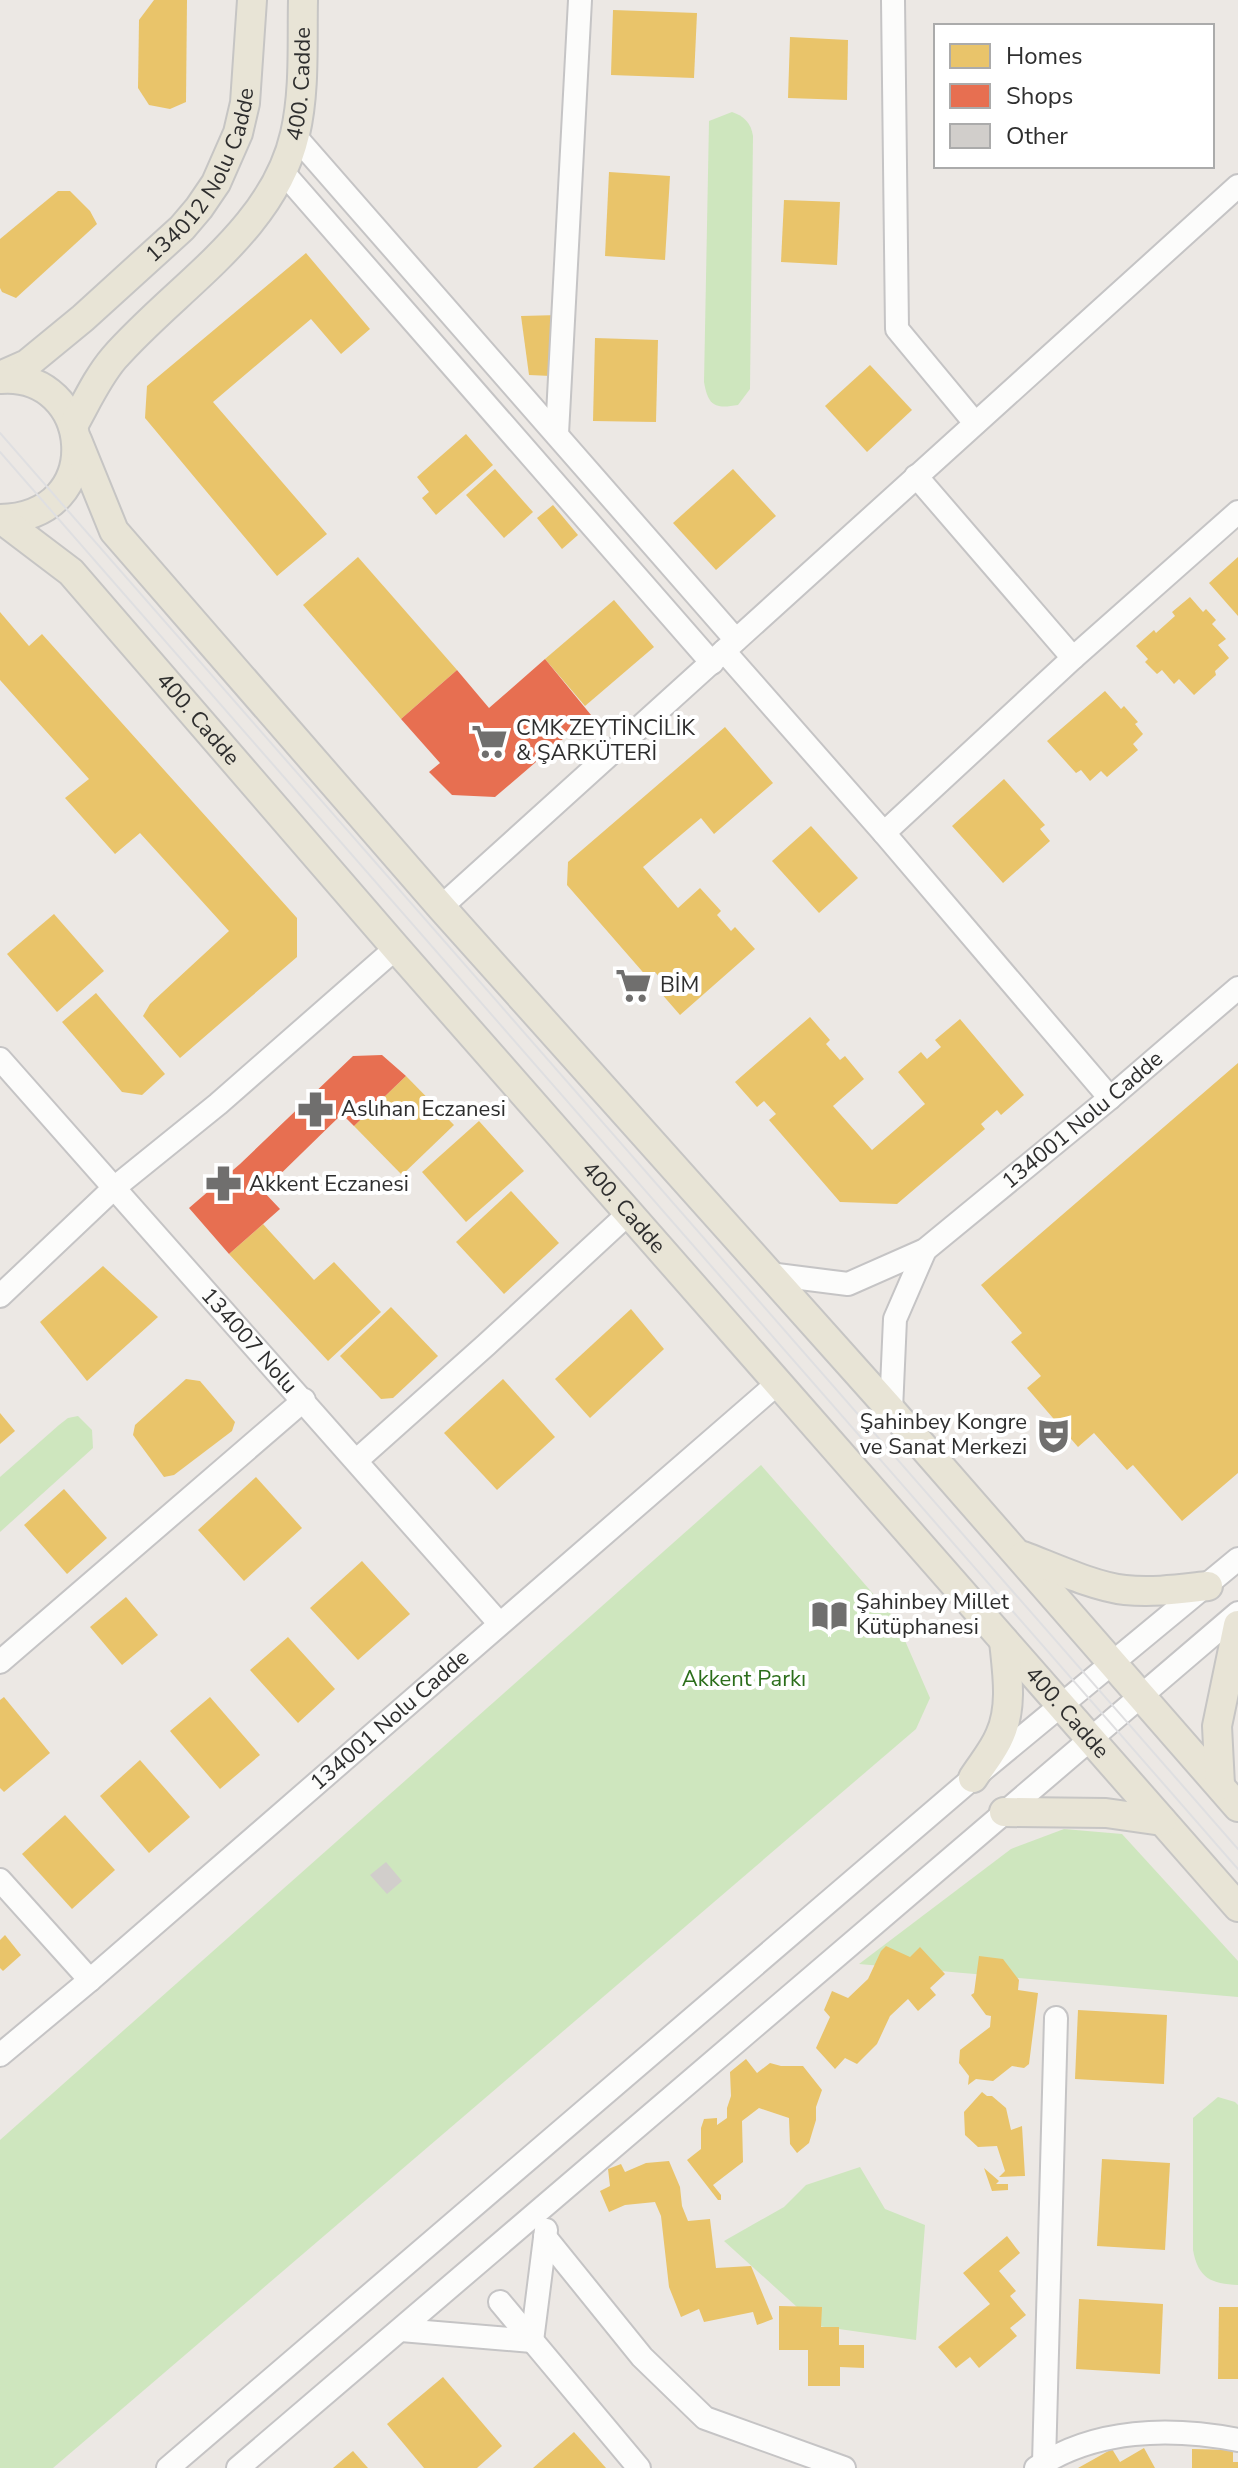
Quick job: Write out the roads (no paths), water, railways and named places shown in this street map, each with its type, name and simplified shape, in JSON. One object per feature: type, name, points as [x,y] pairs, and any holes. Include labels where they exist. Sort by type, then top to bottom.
[{"type":"main road","name":"134012 Nolu Cadde","points":[[0,378],[27,364],[83,318],[182,228],[216,183],[238,133],[245,103],[252,0]]},
{"type":"main road","name":"400. Cadde","points":[[75,433],[106,369],[116,356],[244,229],[266,201],[282,171],[295,136],[300,105],[303,0]]},
{"type":"main road","points":[[0,378],[31,383],[49,393],[64,407],[114,531],[441,907],[891,1410],[1238,1807]]},
{"type":"main road","points":[[0,519],[22,518],[41,510],[57,498],[70,481],[76,461],[75,433]]},
{"type":"main road","name":"400. Cadde","points":[[0,519],[71,572],[396,948],[1238,1907]]},
{"type":"main road","points":[[1016,1553],[1069,1575],[1121,1590],[1152,1591],[1208,1586]]},
{"type":"main road","points":[[1220,1785],[1217,1726],[1238,1625]]},
{"type":"main road","points":[[973,1778],[1000,1735],[1004,1721],[1007,1700],[1004,1641]]},
{"type":"main road","points":[[1004,1812],[1106,1813],[1162,1821]]},
{"type":"street","points":[[557,434],[580,0]]},
{"type":"street","points":[[893,0],[897,329],[975,423]]},
{"type":"street","points":[[295,136],[557,434],[724,651]]},
{"type":"street","points":[[282,171],[724,651],[1110,1098]]},
{"type":"street","points":[[441,907],[1238,186]]},
{"type":"street","points":[[916,476],[1073,658]]},
{"type":"street","points":[[884,833],[1073,658],[1238,512]]},
{"type":"street","points":[[0,1296],[114,1188],[218,1104],[396,948]]},
{"type":"street","name":"134001 Nolu Cadde","points":[[769,1274],[848,1284],[925,1250],[1237,991]]},
{"type":"street","name":"134007 Nolu","points":[[0,1059],[499,1623]]},
{"type":"street","points":[[357,1460],[629,1213]]},
{"type":"street","name":"134001 Nolu Cadde","points":[[891,1410],[895,1319],[925,1250]]},
{"type":"street","name":"134001 Nolu Cadde","points":[[0,2055],[778,1383]]},
{"type":"street","points":[[0,1662],[304,1400]]},
{"type":"street","points":[[168,2468],[973,1778],[1238,1559]]},
{"type":"street","points":[[238,2468],[1238,1613]]},
{"type":"street","points":[[0,1880],[90,1980]]},
{"type":"street","points":[[1056,2018],[1040,2465],[1075,2449],[1140,2433],[1174,2431],[1238,2440]]},
{"type":"street","points":[[532,2341],[549,2201]]},
{"type":"street","points":[[545,2237],[642,2357],[705,2418],[844,2468]]},
{"type":"street","points":[[500,2302],[639,2468]]},
{"type":"street","points":[[401,2330],[532,2341]]},
{"type":"tram line","points":[[0,433],[1238,1849]]},
{"type":"tram line","points":[[0,452],[1238,1869]]},
{"type":"place","name":"CMK ZEYTİNCİLİK & ŞARKÜTERİ","points":[[490,741]]},
{"type":"place","name":"BİM","points":[[634,985]]},
{"type":"place","name":"Aslıhan Eczanesi","points":[[315,1109]]},
{"type":"place","name":"Akkent Eczanesi","points":[[223,1184]]},
{"type":"place","name":"Şahinbey Kongre ve Sanat Merkezi","points":[[1053,1435]]},
{"type":"place","name":"Şahinbey Millet Kütüphanesi","points":[[830,1615]]},
{"type":"park label","name":"Akkent Parkı","points":[[744,1679]]}]
